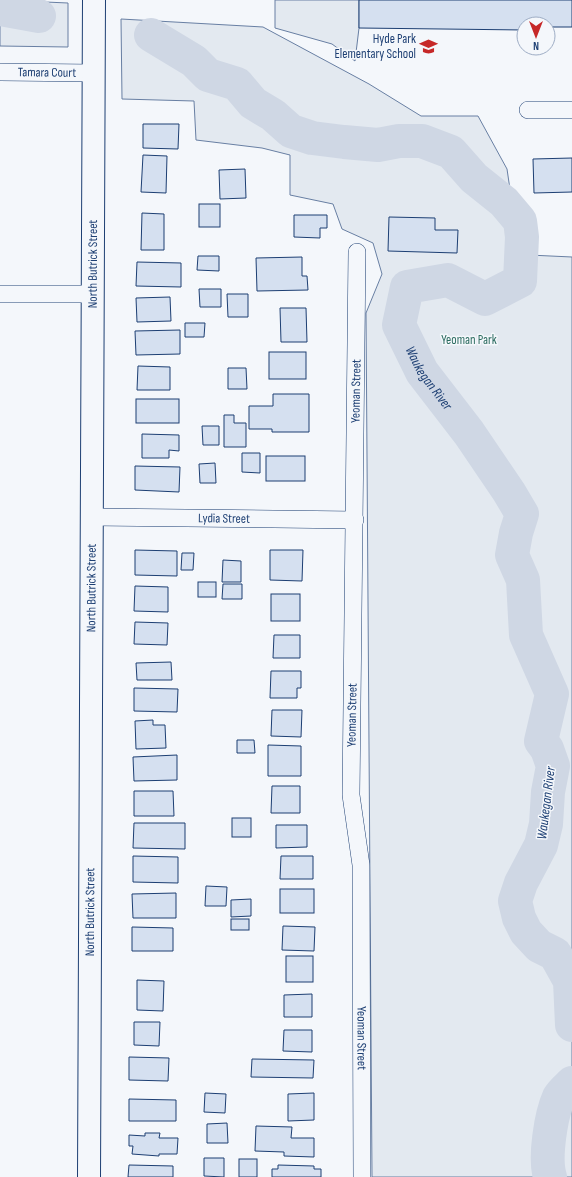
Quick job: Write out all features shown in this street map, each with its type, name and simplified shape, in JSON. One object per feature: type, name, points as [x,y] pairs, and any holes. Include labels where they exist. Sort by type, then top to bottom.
[{"type":"street","name":"North Butrick Street","points":[[89,1177],[94,294],[94,0]]},
{"type":"street","name":"Tamara Court","points":[[0,72],[93,72]]},
{"type":"street","points":[[528,110],[572,110]]},
{"type":"street","name":"Yeoman Street","points":[[357,252],[351,795],[361,864],[362,1177]]},
{"type":"street","points":[[0,294],[94,294]]},
{"type":"street","name":"Lydia Street","points":[[93,517],[355,520]]},
{"type":"green space","points":[[0,0],[68,3],[68,47],[0,46]]},
{"type":"green space","points":[[275,0],[359,0],[359,28],[355,61],[332,44],[275,28]]},
{"type":"green space","name":"Yeoman Park","points":[[121,19],[263,27],[369,84],[421,116],[478,116],[507,169],[512,203],[522,213],[529,255],[572,257],[572,1177],[372,1177],[366,313],[382,274],[373,243],[342,229],[333,204],[290,195],[290,155],[262,148],[196,140],[194,101],[122,99]]},
{"type":"building","points":[[359,0],[572,0],[572,27],[556,27],[556,16],[516,16],[516,30],[359,28]]},
{"type":"building","points":[[143,124],[179,124],[178,149],[143,148]]},
{"type":"building","points":[[143,155],[167,156],[166,193],[141,192]]},
{"type":"building","points":[[572,158],[572,192],[534,193],[533,159]]},
{"type":"building","points":[[245,169],[246,198],[220,199],[219,170]]},
{"type":"building","points":[[199,204],[220,204],[220,227],[199,227]]},
{"type":"building","points":[[142,213],[164,214],[164,250],[141,250]]},
{"type":"building","points":[[294,215],[327,215],[327,228],[320,228],[320,238],[294,237]]},
{"type":"building","points":[[389,217],[435,218],[435,230],[458,230],[457,253],[388,251]]},
{"type":"building","points":[[198,256],[219,256],[219,271],[197,270]]},
{"type":"building","points":[[302,257],[302,276],[307,276],[308,290],[257,291],[256,258]]},
{"type":"building","points":[[137,262],[181,263],[181,287],[136,286]]},
{"type":"building","points":[[199,289],[221,289],[221,307],[200,307]]},
{"type":"building","points":[[227,294],[248,294],[248,317],[228,317]]},
{"type":"building","points":[[170,297],[171,321],[137,322],[136,298]]},
{"type":"building","points":[[280,308],[306,308],[307,342],[281,342]]},
{"type":"building","points":[[185,323],[205,323],[204,337],[185,337]]},
{"type":"building","points":[[180,330],[180,354],[136,355],[135,331]]},
{"type":"building","points":[[269,352],[306,352],[306,379],[269,379]]},
{"type":"building","points":[[138,366],[170,367],[170,390],[137,390]]},
{"type":"building","points":[[228,368],[246,368],[247,389],[228,389]]},
{"type":"building","points":[[273,394],[309,394],[309,432],[272,432],[272,429],[249,429],[249,406],[273,406]]},
{"type":"building","points":[[136,399],[179,399],[179,423],[136,423]]},
{"type":"building","points":[[224,415],[234,415],[234,423],[246,423],[246,447],[224,447]]},
{"type":"building","points":[[202,426],[219,426],[219,445],[203,445]]},
{"type":"building","points":[[142,434],[179,435],[179,451],[169,450],[169,458],[142,458]]},
{"type":"building","points":[[242,453],[260,453],[260,473],[242,472]]},
{"type":"building","points":[[266,456],[305,456],[305,481],[266,481]]},
{"type":"building","points":[[215,463],[216,483],[200,483],[199,464]]},
{"type":"building","points":[[135,466],[180,467],[179,492],[135,490]]},
{"type":"building","points":[[135,550],[177,551],[177,576],[135,575]]},
{"type":"building","points":[[270,550],[303,550],[302,581],[270,580]]},
{"type":"building","points":[[182,553],[194,553],[193,570],[181,570]]},
{"type":"building","points":[[223,560],[241,561],[241,582],[222,582]]},
{"type":"building","points":[[198,582],[216,582],[216,597],[198,597]]},
{"type":"building","points":[[223,584],[242,584],[242,599],[222,599]]},
{"type":"building","points":[[135,586],[168,587],[168,612],[134,611]]},
{"type":"building","points":[[271,594],[300,594],[300,621],[271,621]]},
{"type":"building","points":[[135,622],[168,623],[167,645],[134,644]]},
{"type":"building","points":[[274,635],[300,635],[300,658],[273,658]]},
{"type":"building","points":[[171,662],[172,680],[137,680],[136,663]]},
{"type":"building","points":[[271,671],[301,671],[301,688],[297,688],[297,698],[270,698]]},
{"type":"building","points":[[134,688],[178,689],[177,712],[134,711]]},
{"type":"building","points":[[272,710],[302,710],[301,737],[271,736]]},
{"type":"building","points":[[153,720],[153,725],[165,725],[166,748],[136,749],[135,721]]},
{"type":"building","points":[[237,740],[254,740],[255,753],[237,753]]},
{"type":"building","points":[[268,745],[301,746],[301,776],[268,776]]},
{"type":"building","points":[[177,755],[177,780],[134,781],[133,757]]},
{"type":"building","points":[[272,786],[300,786],[300,813],[271,813]]},
{"type":"building","points":[[134,791],[173,791],[174,816],[134,816]]},
{"type":"building","points":[[232,818],[251,818],[251,837],[232,837]]},
{"type":"building","points":[[134,823],[185,823],[185,849],[133,848]]},
{"type":"building","points":[[276,825],[307,825],[307,847],[276,848]]},
{"type":"building","points":[[133,856],[178,857],[178,883],[133,882]]},
{"type":"building","points":[[281,856],[313,856],[313,879],[280,879]]},
{"type":"building","points":[[206,886],[227,887],[226,906],[205,906]]},
{"type":"building","points":[[280,889],[314,889],[314,913],[280,913]]},
{"type":"building","points":[[176,893],[176,918],[133,918],[132,894]]},
{"type":"building","points":[[251,899],[251,916],[231,917],[231,900]]},
{"type":"building","points":[[231,919],[249,919],[249,930],[231,930]]},
{"type":"building","points":[[283,926],[315,927],[314,951],[282,950]]},
{"type":"building","points":[[132,927],[173,928],[173,951],[132,951]]},
{"type":"building","points":[[286,956],[313,956],[313,982],[286,982]]},
{"type":"building","points":[[137,980],[164,981],[163,1011],[137,1010]]},
{"type":"building","points":[[312,994],[312,1017],[284,1017],[284,995]]},
{"type":"building","points":[[134,1022],[160,1022],[159,1046],[134,1045]]},
{"type":"building","points":[[284,1030],[312,1030],[312,1052],[283,1051]]},
{"type":"building","points":[[129,1057],[169,1058],[168,1081],[129,1080]]},
{"type":"building","points":[[252,1059],[314,1060],[313,1078],[251,1077]]},
{"type":"building","points":[[205,1093],[226,1094],[225,1113],[204,1112]]},
{"type":"building","points":[[314,1093],[314,1120],[288,1121],[288,1094]]},
{"type":"building","points":[[129,1099],[176,1100],[176,1121],[129,1121]]},
{"type":"building","points":[[227,1123],[228,1143],[207,1143],[207,1124]]},
{"type":"building","points":[[256,1126],[292,1127],[291,1138],[314,1138],[314,1157],[284,1156],[284,1152],[255,1151]]},
{"type":"building","points":[[145,1133],[160,1133],[159,1138],[178,1138],[177,1154],[159,1154],[159,1156],[132,1154],[133,1146],[129,1146],[129,1135],[145,1136]]},
{"type":"building","points":[[204,1158],[224,1158],[224,1177],[204,1176]]},
{"type":"building","points":[[239,1159],[257,1159],[257,1177],[239,1177]]},
{"type":"building","points":[[129,1165],[173,1166],[173,1177],[128,1177]]},
{"type":"building","points":[[278,1165],[314,1166],[314,1169],[321,1169],[321,1177],[272,1177],[272,1169],[278,1169]]},
{"type":"waterway","name":"Waukegan River","points":[[0,9],[39,16]]},
{"type":"waterway","name":"Waukegan River","points":[[151,35],[194,61],[208,75],[237,84],[253,103],[273,115],[291,131],[312,138],[378,145],[399,141],[422,141],[451,152],[474,178],[504,202],[520,221],[522,237],[520,281],[485,299],[448,280],[407,287],[399,325],[422,372],[469,433],[522,514],[516,533],[512,555],[523,580],[526,635],[552,694],[541,741],[547,749],[553,766],[548,792],[546,824],[541,845],[521,883],[515,901],[519,918],[526,932],[539,946],[555,954],[570,981],[572,1025]]},
{"type":"waterway","name":"Waukegan River","points":[[550,1177],[548,1169],[548,1148],[553,1114],[559,1097],[572,1083]]},
{"type":"place","name":"Hyde Park Elementary School","points":[[429,46]]}]
